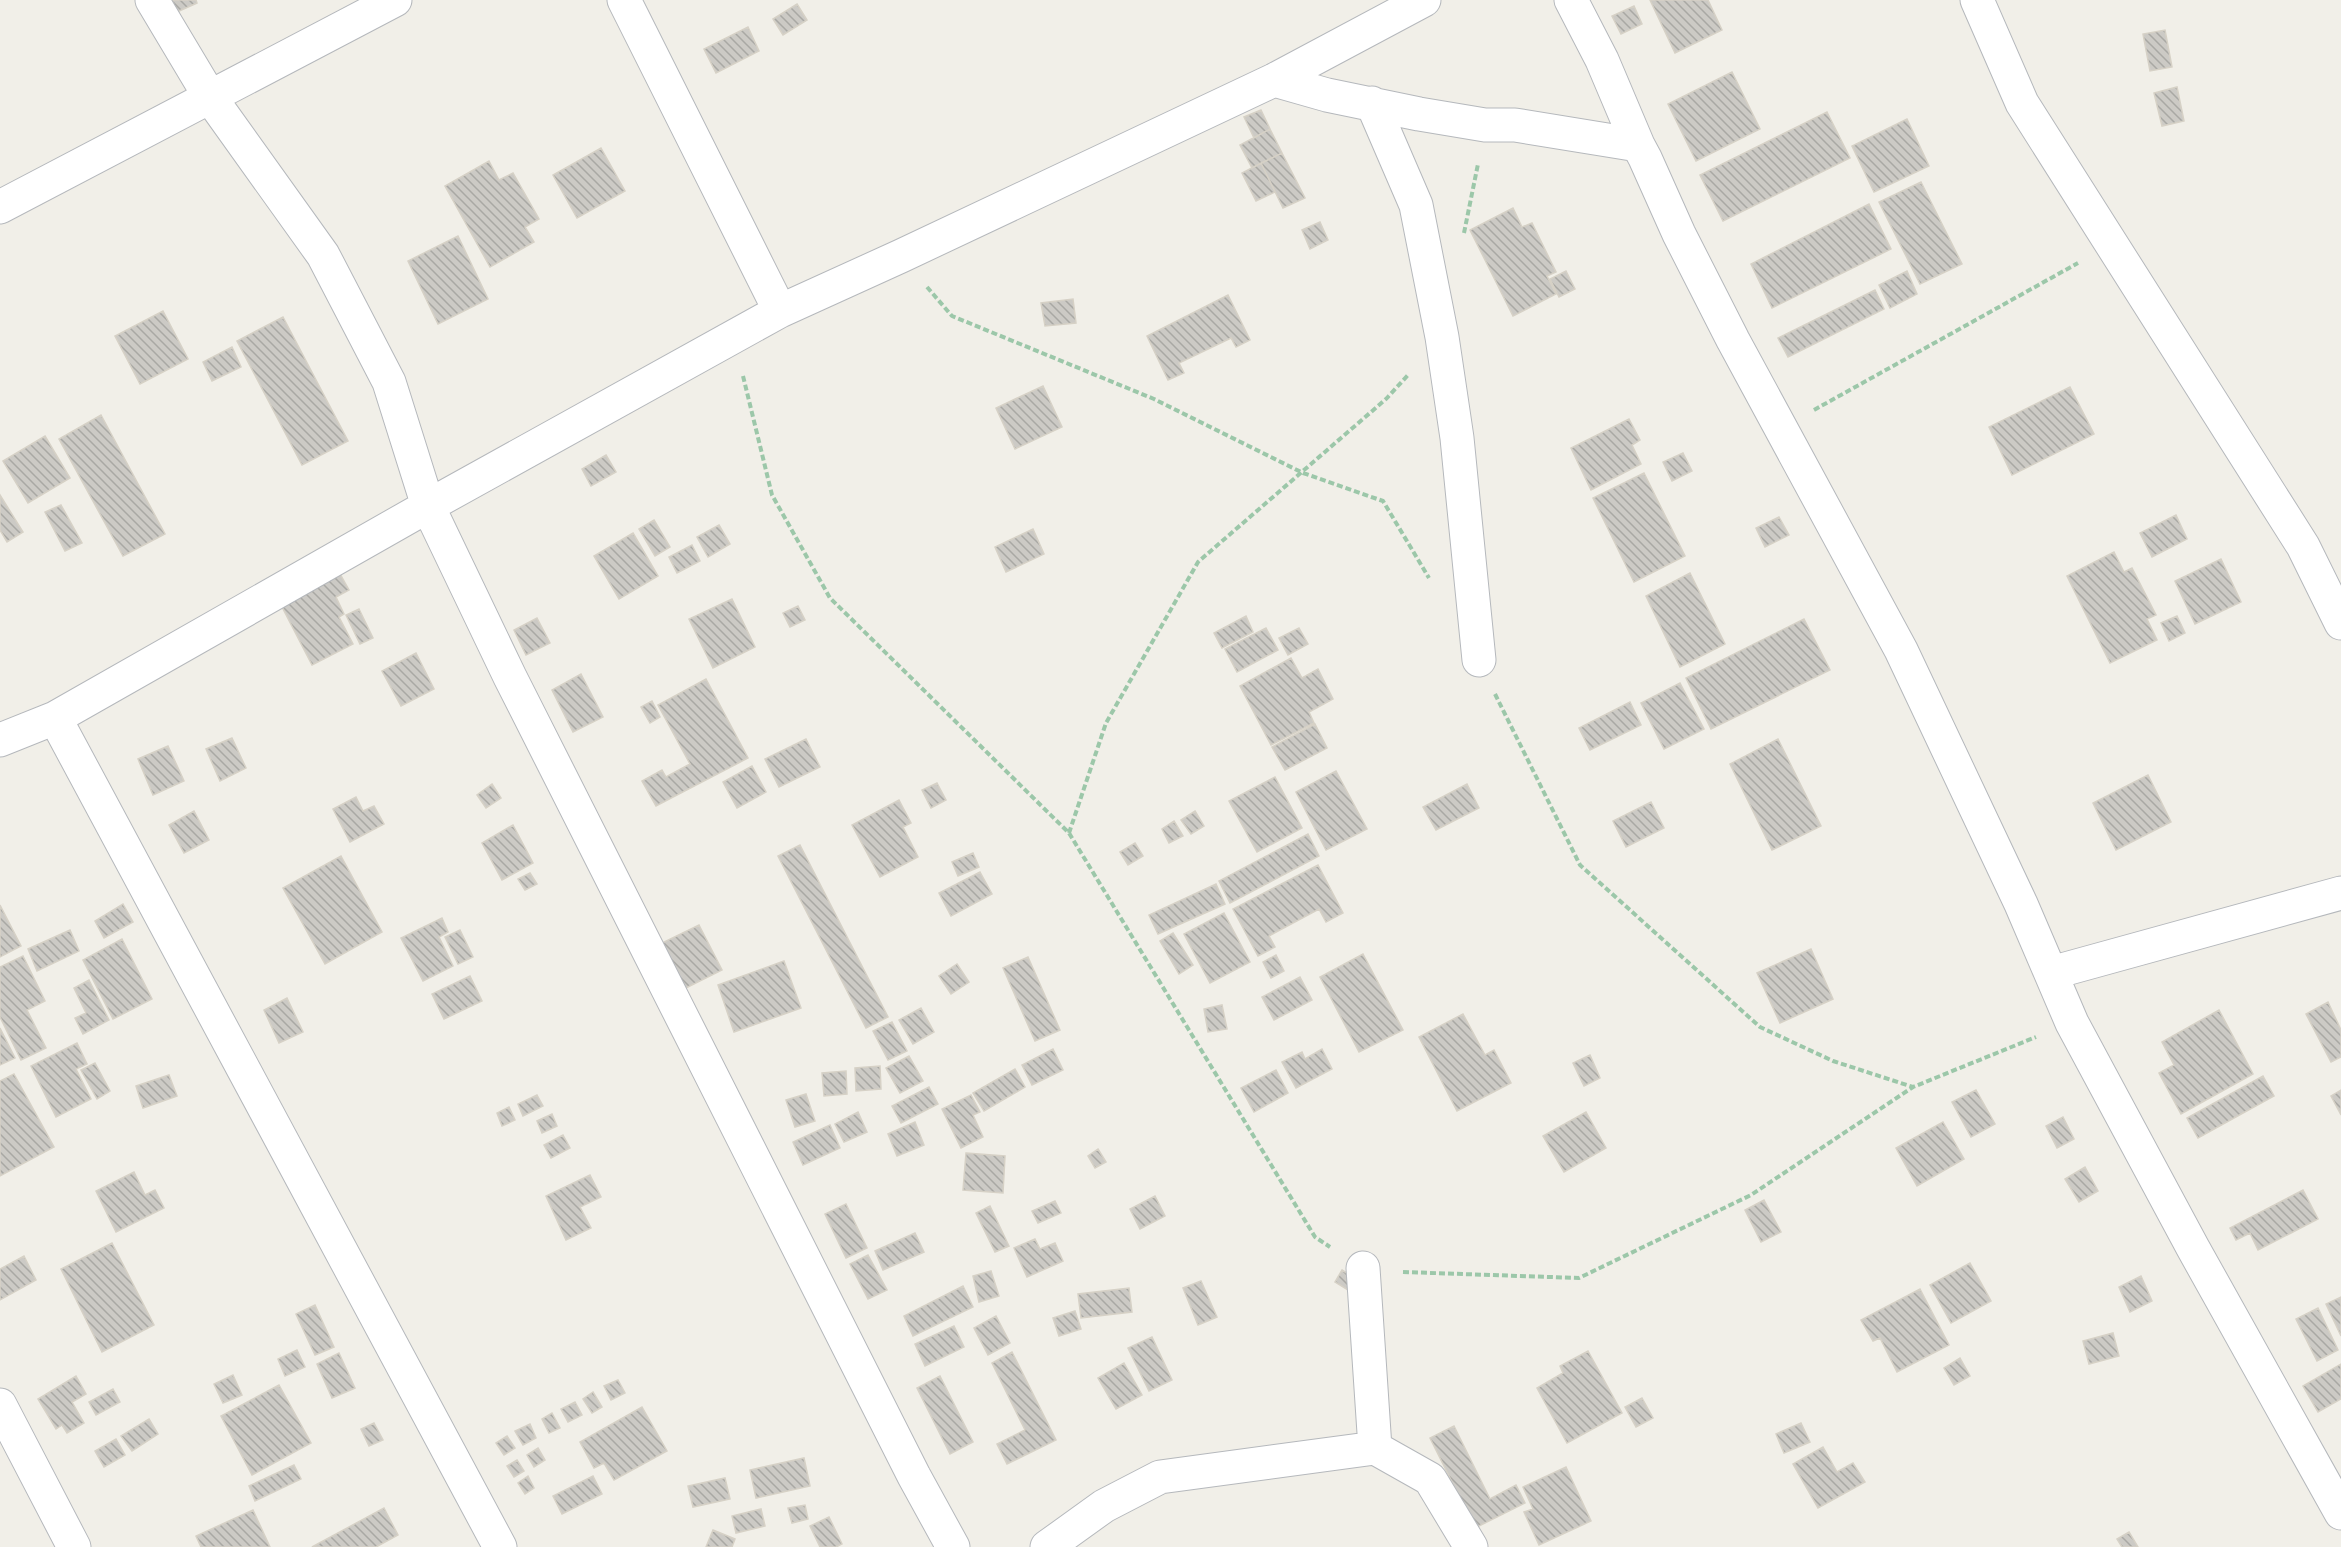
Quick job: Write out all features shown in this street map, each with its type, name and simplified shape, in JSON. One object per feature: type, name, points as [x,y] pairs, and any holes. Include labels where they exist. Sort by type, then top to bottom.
[{"type":"street","points":[[152,0],[210,97],[323,255],[389,382],[428,506],[531,720],[914,1476],[953,1547]]},
{"type":"street","points":[[0,207],[395,0]]},
{"type":"street","points":[[624,0],[780,311]]},
{"type":"street","points":[[0,740],[55,718],[428,506],[780,311],[1274,80],[1424,0]]},
{"type":"street","points":[[1571,0],[1602,60],[1638,146],[1701,276],[1901,650],[2022,904],[2072,1023],[2193,1248],[2341,1513]]},
{"type":"street","points":[[1977,0],[2022,103],[2303,546],[2341,623]]},
{"type":"street","points":[[1274,80],[1327,95],[1419,114],[1485,125],[1515,125],[1638,146]]},
{"type":"street","points":[[1372,103],[1416,205],[1442,337],[1457,438],[1479,660]]},
{"type":"street","points":[[2303,546],[2341,576]]},
{"type":"street","points":[[55,718],[500,1547]]},
{"type":"street","points":[[2051,973],[2341,893]]},
{"type":"street","points":[[1363,1268],[1375,1448]]},
{"type":"street","points":[[0,1405],[11,1450],[74,1547]]},
{"type":"street","points":[[1047,1547],[1104,1506],[1160,1477],[1375,1448],[1430,1479],[1471,1547]]},
{"type":"path","points":[[1464,236],[1485,125]]},
{"type":"path","points":[[1781,428],[2112,244]]},
{"type":"path","points":[[1070,833],[1106,723],[1197,562],[1386,399],[1442,337]]},
{"type":"path","points":[[734,338],[772,495],[830,598],[1070,833],[1314,1237],[1363,1268],[1417,1273],[1579,1278],[1751,1195],[1913,1087]]},
{"type":"building","points":[[172,0],[196,0],[197,3],[177,12]]},
{"type":"building","points":[[1650,0],[1708,0],[1722,30],[1675,53]]},
{"type":"building","points":[[797,4],[807,20],[783,35],[773,19]]},
{"type":"building","points":[[1634,6],[1642,24],[1621,34],[1612,16]]},
{"type":"building","points":[[748,27],[759,51],[716,73],[704,49]]},
{"type":"building","points":[[2165,30],[2172,67],[2150,71],[2143,34]]},
{"type":"building","points":[[1732,72],[1760,129],[1696,161],[1668,104]]},
{"type":"building","points":[[2177,87],[2184,121],[2162,126],[2154,93]]},
{"type":"building","points":[[1261,110],[1270,129],[1254,138],[1244,117]]},
{"type":"building","points":[[1827,112],[1850,158],[1723,221],[1700,175]]},
{"type":"building","points":[[1907,119],[1929,166],[1874,192],[1852,146]]},
{"type":"building","points":[[1270,129],[1282,153],[1252,168],[1240,145]]},
{"type":"building","points":[[601,148],[625,191],[577,218],[553,175]]},
{"type":"building","points":[[1282,153],[1305,198],[1283,208],[1261,163]]},
{"type":"building","points":[[489,161],[499,180],[513,173],[539,219],[525,227],[534,242],[490,267],[445,186]]},
{"type":"building","points":[[1261,163],[1275,192],[1256,201],[1242,173]]},
{"type":"building","points":[[1921,182],[1962,264],[1920,284],[1879,202]]},
{"type":"building","points":[[1869,204],[1891,249],[1772,308],[1751,264]]},
{"type":"building","points":[[1513,208],[1522,227],[1532,223],[1556,272],[1547,276],[1556,294],[1513,316],[1470,230]]},
{"type":"building","points":[[1320,222],[1328,240],[1310,249],[1302,230]]},
{"type":"building","points":[[458,236],[488,299],[438,324],[408,261]]},
{"type":"building","points":[[1566,271],[1575,289],[1559,297],[1550,279]]},
{"type":"building","points":[[1907,271],[1917,294],[1890,308],[1879,285]]},
{"type":"building","points":[[1875,290],[1884,309],[1788,357],[1778,338]]},
{"type":"building","points":[[1228,295],[1250,340],[1236,347],[1231,338],[1179,363],[1184,373],[1168,380],[1147,336]]},
{"type":"building","points":[[1073,299],[1076,323],[1045,326],[1041,303]]},
{"type":"building","points":[[163,311],[188,359],[140,384],[115,336]]},
{"type":"building","points":[[283,317],[348,441],[302,465],[237,341]]},
{"type":"building","points":[[232,347],[241,367],[212,381],[203,362]]},
{"type":"building","points":[[1043,386],[1062,427],[1015,449],[996,408]]},
{"type":"building","points":[[2070,387],[2094,434],[2012,475],[1989,427]]},
{"type":"building","points":[[101,415],[165,534],[123,556],[59,439]]},
{"type":"building","points":[[1629,419],[1640,440],[1632,445],[1641,464],[1591,490],[1571,448]]},
{"type":"building","points":[[45,436],[70,478],[28,503],[3,461]]},
{"type":"building","points":[[1683,453],[1692,471],[1672,481],[1663,462]]},
{"type":"building","points":[[606,455],[616,472],[591,486],[582,469]]},
{"type":"building","points":[[1644,473],[1685,556],[1634,582],[1593,498]]},
{"type":"building","points":[[0,495],[23,532],[7,542],[0,530]]},
{"type":"building","points":[[61,505],[82,543],[65,551],[45,512]]},
{"type":"building","points":[[2176,515],[2187,539],[2152,557],[2140,533]]},
{"type":"building","points":[[1779,517],[1789,535],[1765,547],[1756,528]]},
{"type":"building","points":[[654,520],[670,547],[655,556],[639,529]]},
{"type":"building","points":[[719,525],[730,544],[708,557],[697,537]]},
{"type":"building","points":[[1033,529],[1044,554],[1006,572],[995,547]]},
{"type":"building","points":[[633,533],[658,576],[619,599],[594,556]]},
{"type":"building","points":[[692,545],[700,561],[677,573],[669,557]]},
{"type":"building","points":[[2114,552],[2124,572],[2132,568],[2156,615],[2147,619],[2157,640],[2110,663],[2067,576]]},
{"type":"building","points":[[2221,559],[2241,602],[2195,624],[2175,581]]},
{"type":"building","points":[[339,572],[349,590],[336,597],[344,614],[339,617],[353,644],[312,665],[280,603]]},
{"type":"building","points":[[1690,573],[1725,644],[1680,667],[1646,596]]},
{"type":"building","points":[[732,599],[755,647],[713,668],[689,619]]},
{"type":"building","points":[[798,606],[805,620],[790,627],[783,613]]},
{"type":"building","points":[[359,609],[373,638],[360,644],[346,615]]},
{"type":"building","points":[[1246,616],[1253,632],[1222,648],[1214,633]]},
{"type":"building","points":[[2177,616],[2185,633],[2169,641],[2161,623]]},
{"type":"building","points":[[537,618],[550,643],[526,655],[514,630]]},
{"type":"building","points":[[1804,619],[1830,670],[1711,729],[1686,678]]},
{"type":"building","points":[[1266,628],[1278,650],[1237,672],[1225,649]]},
{"type":"building","points":[[1299,628],[1308,644],[1288,655],[1279,638]]},
{"type":"building","points":[[416,653],[434,689],[401,706],[382,671]]},
{"type":"building","points":[[1291,658],[1302,678],[1318,669],[1333,699],[1309,712],[1314,723],[1271,745],[1240,686]]},
{"type":"building","points":[[581,674],[603,717],[573,732],[552,690]]},
{"type":"building","points":[[706,679],[748,758],[656,806],[642,781],[662,770],[666,777],[690,764],[658,705]]},
{"type":"building","points":[[1680,683],[1704,729],[1664,749],[1641,703]]},
{"type":"building","points":[[652,701],[660,717],[650,723],[641,707]]},
{"type":"building","points":[[1630,702],[1641,725],[1590,750],[1579,728]]},
{"type":"building","points":[[1315,724],[1327,748],[1285,770],[1272,747]]},
{"type":"building","points":[[232,738],[246,768],[220,781],[206,749]]},
{"type":"building","points":[[806,739],[820,767],[779,787],[765,759]]},
{"type":"building","points":[[1778,739],[1821,826],[1772,850],[1730,764]]},
{"type":"building","points":[[168,746],[184,781],[153,795],[138,759]]},
{"type":"building","points":[[752,766],[766,792],[737,808],[723,782]]},
{"type":"building","points":[[1336,771],[1367,829],[1326,850],[1296,792]]},
{"type":"building","points":[[2148,775],[2171,822],[2116,850],[2093,803]]},
{"type":"building","points":[[1275,777],[1302,828],[1257,852],[1229,801]]},
{"type":"building","points":[[937,783],[946,800],[931,808],[922,790]]},
{"type":"building","points":[[492,784],[501,798],[486,808],[477,795]]},
{"type":"building","points":[[1467,784],[1479,808],[1436,830],[1423,807]]},
{"type":"building","points":[[356,797],[363,811],[374,806],[384,824],[350,842],[333,809]]},
{"type":"building","points":[[899,800],[911,823],[903,827],[918,857],[880,877],[852,825]]},
{"type":"building","points":[[1651,802],[1664,828],[1626,847],[1613,821]]},
{"type":"building","points":[[194,811],[209,840],[184,853],[169,825]]},
{"type":"building","points":[[1195,811],[1204,826],[1191,834],[1181,820]]},
{"type":"building","points":[[1174,821],[1183,836],[1169,843],[1162,829]]},
{"type":"building","points":[[513,825],[533,863],[502,880],[482,843]]},
{"type":"building","points":[[1308,834],[1319,856],[1230,903],[1219,881]]},
{"type":"building","points":[[1135,843],[1143,856],[1128,865],[1120,852]]},
{"type":"building","points":[[800,845],[888,1017],[866,1028],[778,856]]},
{"type":"building","points":[[973,853],[979,867],[958,876],[952,862]]},
{"type":"building","points":[[341,856],[382,932],[325,964],[283,888]]},
{"type":"building","points":[[1318,865],[1343,913],[1326,922],[1319,909],[1269,936],[1275,947],[1258,956],[1233,909]]},
{"type":"building","points":[[980,872],[992,894],[951,916],[939,893]]},
{"type":"building","points":[[530,873],[537,884],[525,890],[518,879]]},
{"type":"building","points":[[1216,884],[1225,904],[1158,934],[1149,915]]},
{"type":"building","points":[[123,904],[133,922],[104,938],[95,921]]},
{"type":"building","points":[[0,905],[21,946],[0,957]]},
{"type":"building","points":[[1224,913],[1250,962],[1210,983],[1184,934]]},
{"type":"building","points":[[442,918],[448,932],[439,937],[453,966],[423,981],[401,938]]},
{"type":"building","points":[[699,925],[722,970],[684,989],[662,943]]},
{"type":"building","points":[[70,930],[79,951],[37,971],[28,949]]},
{"type":"building","points":[[460,930],[473,957],[458,964],[445,937]]},
{"type":"building","points":[[1173,933],[1193,965],[1179,974],[1160,941]]},
{"type":"building","points":[[122,939],[152,999],[113,1019],[83,960]]},
{"type":"building","points":[[1811,949],[1833,999],[1780,1023],[1757,973]]},
{"type":"building","points":[[1363,954],[1403,1030],[1359,1052],[1320,977]]},
{"type":"building","points":[[1276,955],[1284,971],[1271,978],[1263,962]]},
{"type":"building","points":[[23,956],[45,1001],[27,1010],[46,1048],[21,1060],[0,1017],[0,967]]},
{"type":"building","points":[[1028,957],[1060,1030],[1035,1041],[1003,968]]},
{"type":"building","points":[[784,961],[801,1008],[734,1032],[718,985]]},
{"type":"building","points":[[957,964],[969,982],[951,994],[939,976]]},
{"type":"building","points":[[470,976],[482,1001],[444,1019],[432,994]]},
{"type":"building","points":[[1300,977],[1312,1000],[1274,1020],[1262,997]]},
{"type":"building","points":[[89,980],[109,1020],[83,1034],[75,1018],[86,1013],[74,988]]},
{"type":"building","points":[[287,998],[303,1032],[279,1043],[264,1010]]},
{"type":"building","points":[[2328,1002],[2341,1030],[2341,1057],[2331,1062],[2306,1014]]},
{"type":"building","points":[[1222,1005],[1227,1029],[1208,1032],[1204,1009]]},
{"type":"building","points":[[921,1008],[934,1032],[913,1044],[899,1020]]},
{"type":"building","points":[[2219,1010],[2253,1074],[2181,1114],[2159,1073],[2174,1065],[2162,1042]]},
{"type":"building","points":[[1463,1014],[1485,1055],[1494,1050],[1511,1083],[1457,1111],[1419,1037]]},
{"type":"building","points":[[892,1022],[907,1051],[888,1060],[873,1031]]},
{"type":"building","points":[[0,1028],[15,1058],[0,1065]]},
{"type":"building","points":[[77,1043],[87,1064],[76,1069],[91,1099],[56,1117],[31,1066]]},
{"type":"building","points":[[1053,1049],[1063,1070],[1032,1085],[1022,1065]]},
{"type":"building","points":[[1322,1049],[1332,1069],[1296,1088],[1282,1062],[1302,1052],[1305,1059]]},
{"type":"building","points":[[1590,1055],[1600,1078],[1584,1086],[1573,1063]]},
{"type":"building","points":[[909,1056],[923,1081],[900,1093],[886,1068]]},
{"type":"building","points":[[95,1063],[110,1091],[97,1099],[81,1070]]},
{"type":"building","points":[[880,1066],[881,1089],[856,1091],[855,1068]]},
{"type":"building","points":[[1015,1069],[1025,1087],[984,1111],[973,1093]]},
{"type":"building","points":[[1276,1070],[1288,1093],[1254,1112],[1241,1088]]},
{"type":"building","points":[[846,1071],[847,1094],[824,1096],[822,1073]]},
{"type":"building","points":[[14,1074],[54,1147],[0,1176],[0,1081]]},
{"type":"building","points":[[169,1075],[177,1096],[143,1108],[136,1086]]},
{"type":"building","points":[[2263,1076],[2274,1096],[2198,1138],[2187,1118]]},
{"type":"building","points":[[929,1087],[938,1104],[901,1123],[892,1106]]},
{"type":"building","points":[[1976,1090],[1995,1124],[1971,1137],[1952,1102]]},
{"type":"building","points":[[2341,1090],[2341,1115],[2331,1096]]},
{"type":"building","points":[[806,1094],[815,1121],[795,1127],[786,1100]]},
{"type":"building","points":[[537,1095],[543,1106],[523,1116],[518,1104]]},
{"type":"building","points":[[971,1095],[980,1112],[973,1115],[983,1137],[961,1148],[942,1109]]},
{"type":"building","points":[[509,1107],[515,1120],[502,1126],[497,1113]]},
{"type":"building","points":[[858,1112],[867,1132],[844,1142],[835,1124]]},
{"type":"building","points":[[1586,1112],[1606,1148],[1564,1172],[1543,1136]]},
{"type":"building","points":[[552,1114],[557,1126],[542,1133],[537,1121]]},
{"type":"building","points":[[2063,1117],[2074,1139],[2057,1148],[2046,1126]]},
{"type":"building","points":[[915,1122],[924,1145],[897,1156],[888,1134]]},
{"type":"building","points":[[1943,1122],[1964,1159],[1917,1186],[1896,1148]]},
{"type":"building","points":[[830,1125],[840,1148],[803,1165],[793,1142]]},
{"type":"building","points":[[563,1135],[570,1148],[551,1158],[544,1145]]},
{"type":"building","points":[[1098,1149],[1106,1162],[1095,1168],[1088,1156]]},
{"type":"building","points":[[966,1153],[1005,1156],[1003,1193],[963,1190]]},
{"type":"building","points":[[2085,1167],[2098,1191],[2079,1202],[2065,1179]]},
{"type":"building","points":[[134,1172],[145,1195],[155,1190],[164,1208],[116,1232],[96,1191]]},
{"type":"building","points":[[590,1175],[601,1197],[580,1207],[591,1228],[566,1240],[546,1196]]},
{"type":"building","points":[[2303,1190],[2318,1219],[2258,1250],[2250,1233],[2236,1240],[2230,1228]]},
{"type":"building","points":[[1155,1196],[1165,1216],[1140,1229],[1130,1209]]},
{"type":"building","points":[[1764,1200],[1781,1232],[1761,1242],[1745,1210]]},
{"type":"building","points":[[1055,1201],[1061,1213],[1038,1223],[1032,1211]]},
{"type":"building","points":[[846,1204],[867,1248],[846,1258],[825,1214]]},
{"type":"building","points":[[990,1206],[1009,1246],[995,1252],[976,1213]]},
{"type":"building","points":[[915,1233],[924,1252],[883,1270],[875,1251]]},
{"type":"building","points":[[1035,1239],[1040,1249],[1055,1243],[1063,1261],[1027,1277],[1014,1248]]},
{"type":"building","points":[[112,1243],[154,1325],[102,1352],[61,1269]]},
{"type":"building","points":[[868,1255],[887,1290],[868,1299],[850,1264]]},
{"type":"building","points":[[24,1256],[36,1280],[0,1300],[0,1269]]},
{"type":"building","points":[[1970,1263],[1991,1301],[1951,1323],[1930,1285]]},
{"type":"building","points":[[1342,1270],[1355,1278],[1348,1290],[1335,1282]]},
{"type":"building","points":[[991,1271],[999,1296],[979,1302],[973,1276]]},
{"type":"building","points":[[2141,1276],[2152,1301],[2130,1312],[2119,1287]]},
{"type":"building","points":[[1201,1281],[1217,1317],[1198,1325],[1183,1288]]},
{"type":"building","points":[[963,1286],[973,1307],[913,1336],[904,1316]]},
{"type":"building","points":[[1129,1288],[1132,1312],[1081,1318],[1078,1294]]},
{"type":"building","points":[[1920,1289],[1949,1345],[1897,1372],[1880,1338],[1873,1341],[1861,1320]]},
{"type":"building","points":[[2341,1297],[2341,1336],[2326,1304]]},
{"type":"building","points":[[315,1305],[334,1347],[315,1355],[296,1314]]},
{"type":"building","points":[[2318,1308],[2338,1350],[2317,1361],[2296,1319]]},
{"type":"building","points":[[1075,1311],[1081,1329],[1059,1336],[1053,1318]]},
{"type":"building","points":[[996,1316],[1010,1343],[988,1355],[974,1328]]},
{"type":"building","points":[[954,1326],[964,1347],[925,1366],[915,1344]]},
{"type":"building","points":[[2113,1333],[2119,1356],[2089,1364],[2083,1341]]},
{"type":"building","points":[[1152,1337],[1172,1380],[1149,1391],[1128,1348]]},
{"type":"building","points":[[297,1350],[305,1367],[285,1376],[278,1359]]},
{"type":"building","points":[[1588,1351],[1622,1413],[1567,1443],[1537,1388],[1563,1373],[1560,1366]]},
{"type":"building","points":[[1012,1352],[1056,1440],[1007,1464],[997,1444],[1025,1430],[992,1363]]},
{"type":"building","points":[[339,1353],[355,1388],[332,1398],[317,1364]]},
{"type":"building","points":[[1960,1358],[1970,1376],[1954,1385],[1944,1368]]},
{"type":"building","points":[[1124,1363],[1142,1395],[1116,1409],[1098,1378]]},
{"type":"building","points":[[2341,1364],[2341,1399],[2318,1412],[2303,1386]]},
{"type":"building","points":[[233,1375],[242,1395],[223,1403],[214,1384]]},
{"type":"building","points":[[76,1376],[86,1394],[72,1402],[84,1423],[67,1433],[62,1425],[56,1429],[38,1399]]},
{"type":"building","points":[[940,1376],[973,1442],[950,1454],[917,1388]]},
{"type":"building","points":[[618,1380],[625,1393],[611,1400],[604,1386]]},
{"type":"building","points":[[279,1385],[311,1443],[252,1475],[221,1416]]},
{"type":"building","points":[[113,1389],[120,1402],[96,1415],[89,1402]]},
{"type":"building","points":[[593,1392],[602,1407],[592,1413],[583,1399]]},
{"type":"building","points":[[1642,1398],[1653,1418],[1636,1427],[1625,1407]]},
{"type":"building","points":[[575,1402],[582,1415],[568,1422],[561,1409]]},
{"type":"building","points":[[642,1407],[667,1451],[614,1480],[604,1463],[594,1468],[580,1442]]},
{"type":"building","points":[[552,1413],[560,1428],[549,1433],[542,1419]]},
{"type":"building","points":[[149,1419],[158,1434],[132,1451],[121,1436]]},
{"type":"building","points":[[374,1423],[383,1440],[369,1446],[361,1429]]},
{"type":"building","points":[[1801,1423],[1810,1442],[1784,1453],[1776,1434]]},
{"type":"building","points":[[530,1424],[536,1438],[523,1445],[515,1431]]},
{"type":"building","points":[[1454,1426],[1490,1499],[1516,1485],[1525,1503],[1475,1528],[1430,1438]]},
{"type":"building","points":[[507,1436],[515,1448],[504,1455],[496,1443]]},
{"type":"building","points":[[116,1439],[125,1455],[104,1467],[95,1451]]},
{"type":"building","points":[[1823,1447],[1837,1472],[1853,1463],[1865,1482],[1818,1508],[1793,1464]]},
{"type":"building","points":[[538,1448],[545,1460],[534,1467],[527,1455]]},
{"type":"building","points":[[804,1458],[810,1486],[756,1498],[750,1470]]},
{"type":"building","points":[[517,1460],[524,1471],[514,1477],[507,1466]]},
{"type":"building","points":[[294,1465],[301,1479],[255,1501],[249,1486]]},
{"type":"building","points":[[1566,1467],[1591,1521],[1539,1545],[1524,1512],[1533,1509],[1523,1487]]},
{"type":"building","points":[[528,1476],[534,1488],[525,1494],[518,1483]]},
{"type":"building","points":[[593,1476],[602,1494],[562,1514],[553,1496]]},
{"type":"building","points":[[725,1478],[730,1499],[693,1507],[688,1486]]},
{"type":"building","points":[[805,1505],[808,1519],[792,1523],[788,1508]]},
{"type":"building","points":[[384,1508],[398,1535],[376,1547],[312,1547]]},
{"type":"building","points":[[761,1509],[765,1526],[736,1533],[732,1516]]},
{"type":"building","points":[[253,1510],[270,1547],[201,1547],[196,1536]]},
{"type":"building","points":[[829,1517],[842,1544],[836,1547],[820,1547],[810,1526]]},
{"type":"building","points":[[713,1530],[735,1539],[732,1547],[706,1547]]},
{"type":"building","points":[[2129,1532],[2138,1547],[2122,1547],[2117,1539]]}]
